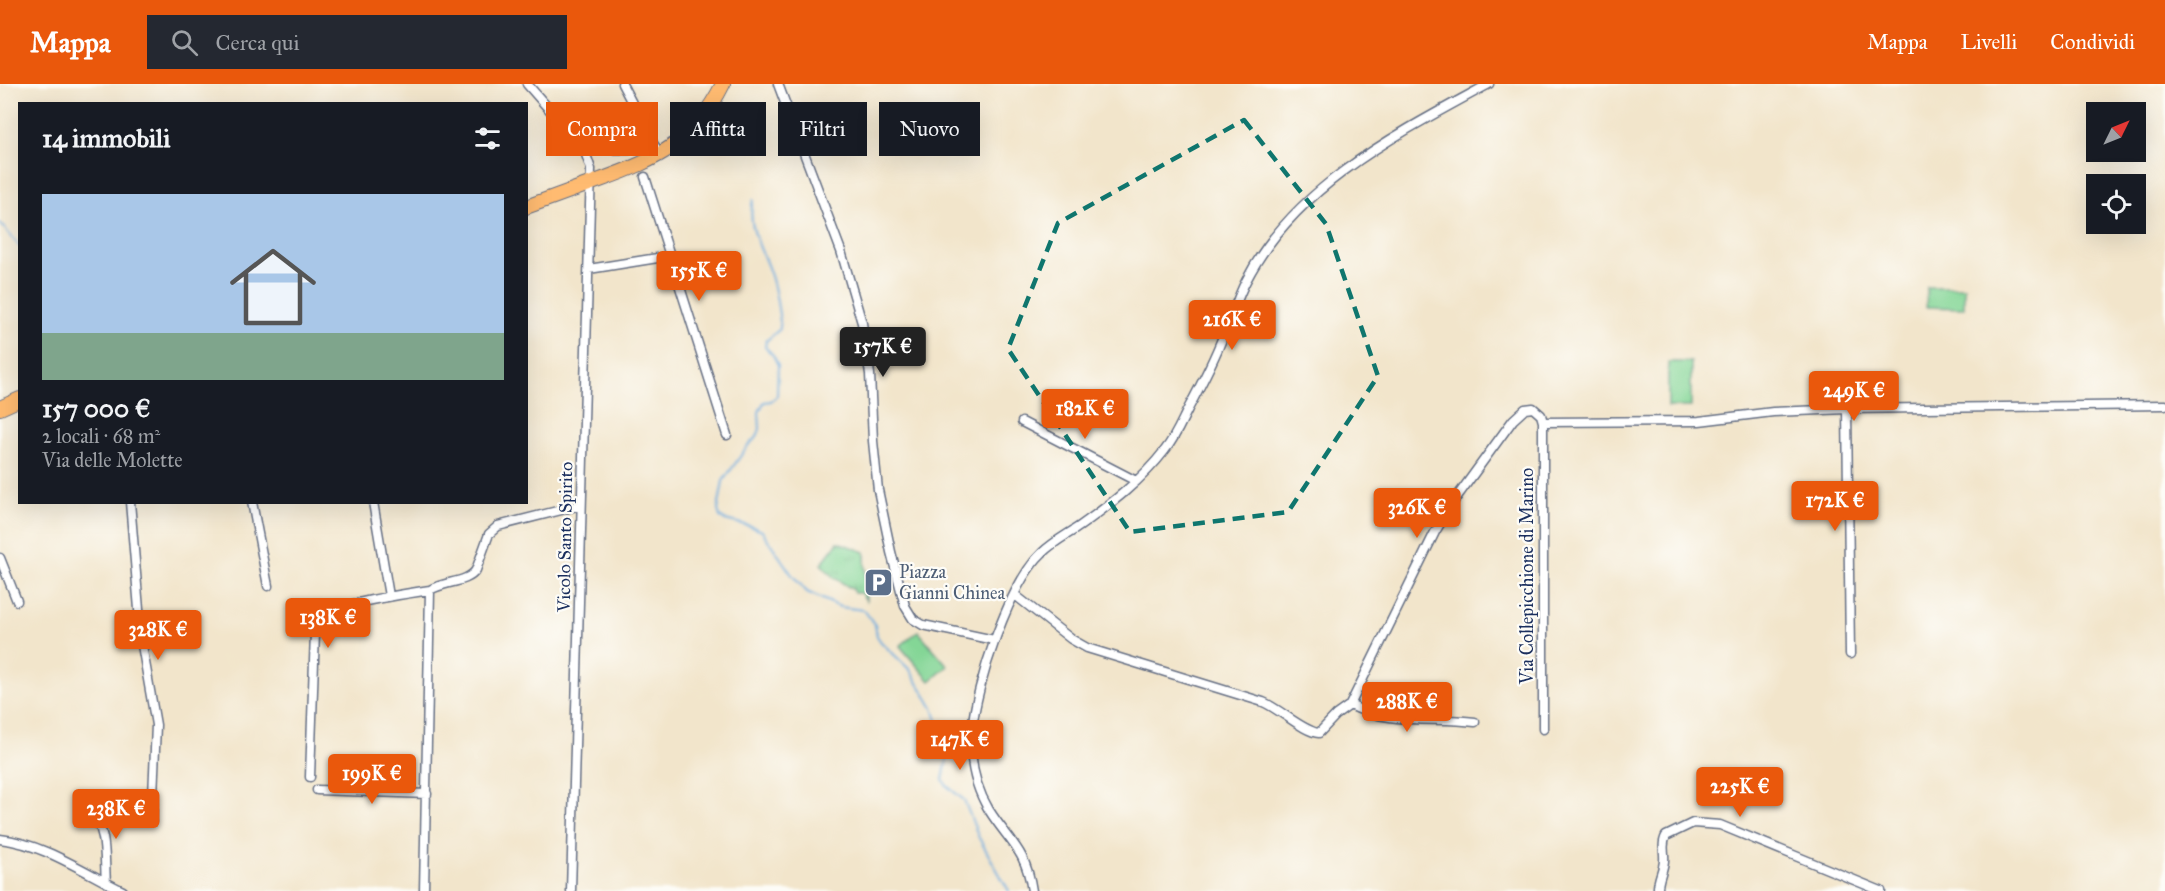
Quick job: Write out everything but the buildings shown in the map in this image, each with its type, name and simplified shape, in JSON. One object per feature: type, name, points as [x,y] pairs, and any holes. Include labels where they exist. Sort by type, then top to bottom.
[{"type":"main road","points":[[658,150],[686,136],[699,122],[723,84]]},
{"type":"main road","points":[[528,206],[641,166],[651,156]]},
{"type":"main road","points":[[0,408],[18,400]]},
{"type":"street","points":[[528,84],[546,105]]},
{"type":"street","points":[[622,84],[632,102]]},
{"type":"street","points":[[778,84],[841,250],[862,323],[870,374],[878,490],[903,603],[919,624],[994,640]]},
{"type":"street","points":[[1032,891],[1023,859],[1014,842],[988,808],[974,777],[971,738],[974,712],[994,640],[1028,569],[1042,553],[1101,510],[1156,462],[1172,440],[1213,361],[1245,282],[1262,253],[1279,232],[1347,168],[1489,84]]},
{"type":"street","name":"Vicolo Santo Spirito","points":[[571,891],[589,269],[590,166],[586,156]]},
{"type":"street","points":[[645,177],[727,435]]},
{"type":"street","points":[[589,269],[670,256]]},
{"type":"street","points":[[1015,596],[1082,645],[1263,702],[1279,709],[1314,733],[1323,731],[1333,717],[1350,705],[1428,545],[1454,501],[1519,414],[1528,408],[1533,408],[1544,422],[1699,421],[1773,412],[1847,409],[2165,405]]},
{"type":"street","points":[[1847,409],[1850,654]]},
{"type":"street","name":"Via Collepicchione di Marino","points":[[1543,729],[1544,422]]},
{"type":"street","points":[[1022,423],[1136,481]]},
{"type":"street","points":[[130,504],[142,645],[156,725],[152,820]]},
{"type":"street","points":[[252,504],[268,586]]},
{"type":"street","points":[[373,504],[389,596]]},
{"type":"street","points":[[310,777],[315,632],[318,621],[323,615],[331,610],[389,596],[430,590],[444,583],[473,575],[489,534],[494,528],[581,505]]},
{"type":"street","points":[[0,558],[17,600]]},
{"type":"street","points":[[424,891],[430,590]]},
{"type":"street","points":[[1350,705],[1370,714],[1403,720],[1449,719],[1475,722]]},
{"type":"street","points":[[317,790],[427,794]]},
{"type":"street","points":[[90,813],[97,820],[101,829],[106,882]]},
{"type":"street","points":[[1658,891],[1658,882],[1664,862],[1662,842],[1666,836],[1688,825],[1700,823],[1729,827],[1763,844],[1881,891]]},
{"type":"street","points":[[0,839],[38,849],[123,891]]},
{"type":"highlighted area","points":[[1244,120],[1326,224],[1378,376],[1288,512],[1130,532],[1008,349],[1058,223]]},
{"type":"green space","points":[[1927,287],[1964,287],[1964,308],[1926,307]]},
{"type":"green space","points":[[1668,362],[1691,362],[1691,407],[1668,407]]},
{"type":"green space","points":[[838,542],[865,552],[866,600],[861,593],[854,593],[852,589],[833,577],[821,564]]},
{"type":"green space","points":[[918,631],[948,666],[930,681],[900,646]]},
{"type":"waterway","points":[[753,200],[751,210],[756,239],[773,282],[780,322],[780,329],[766,341],[765,347],[773,355],[778,365],[777,396],[771,401],[764,402],[759,412],[760,429],[757,437],[749,444],[723,481],[718,510],[720,517],[762,531],[792,575],[807,592],[840,607],[864,610],[875,625],[881,642],[910,670],[933,708],[948,754],[943,780],[964,800],[979,838],[1009,891]]},
{"type":"waterway","points":[[0,223],[18,245]]},
{"type":"place","name":"Piazza Gianni Chinea","points":[[878,582]]}]
